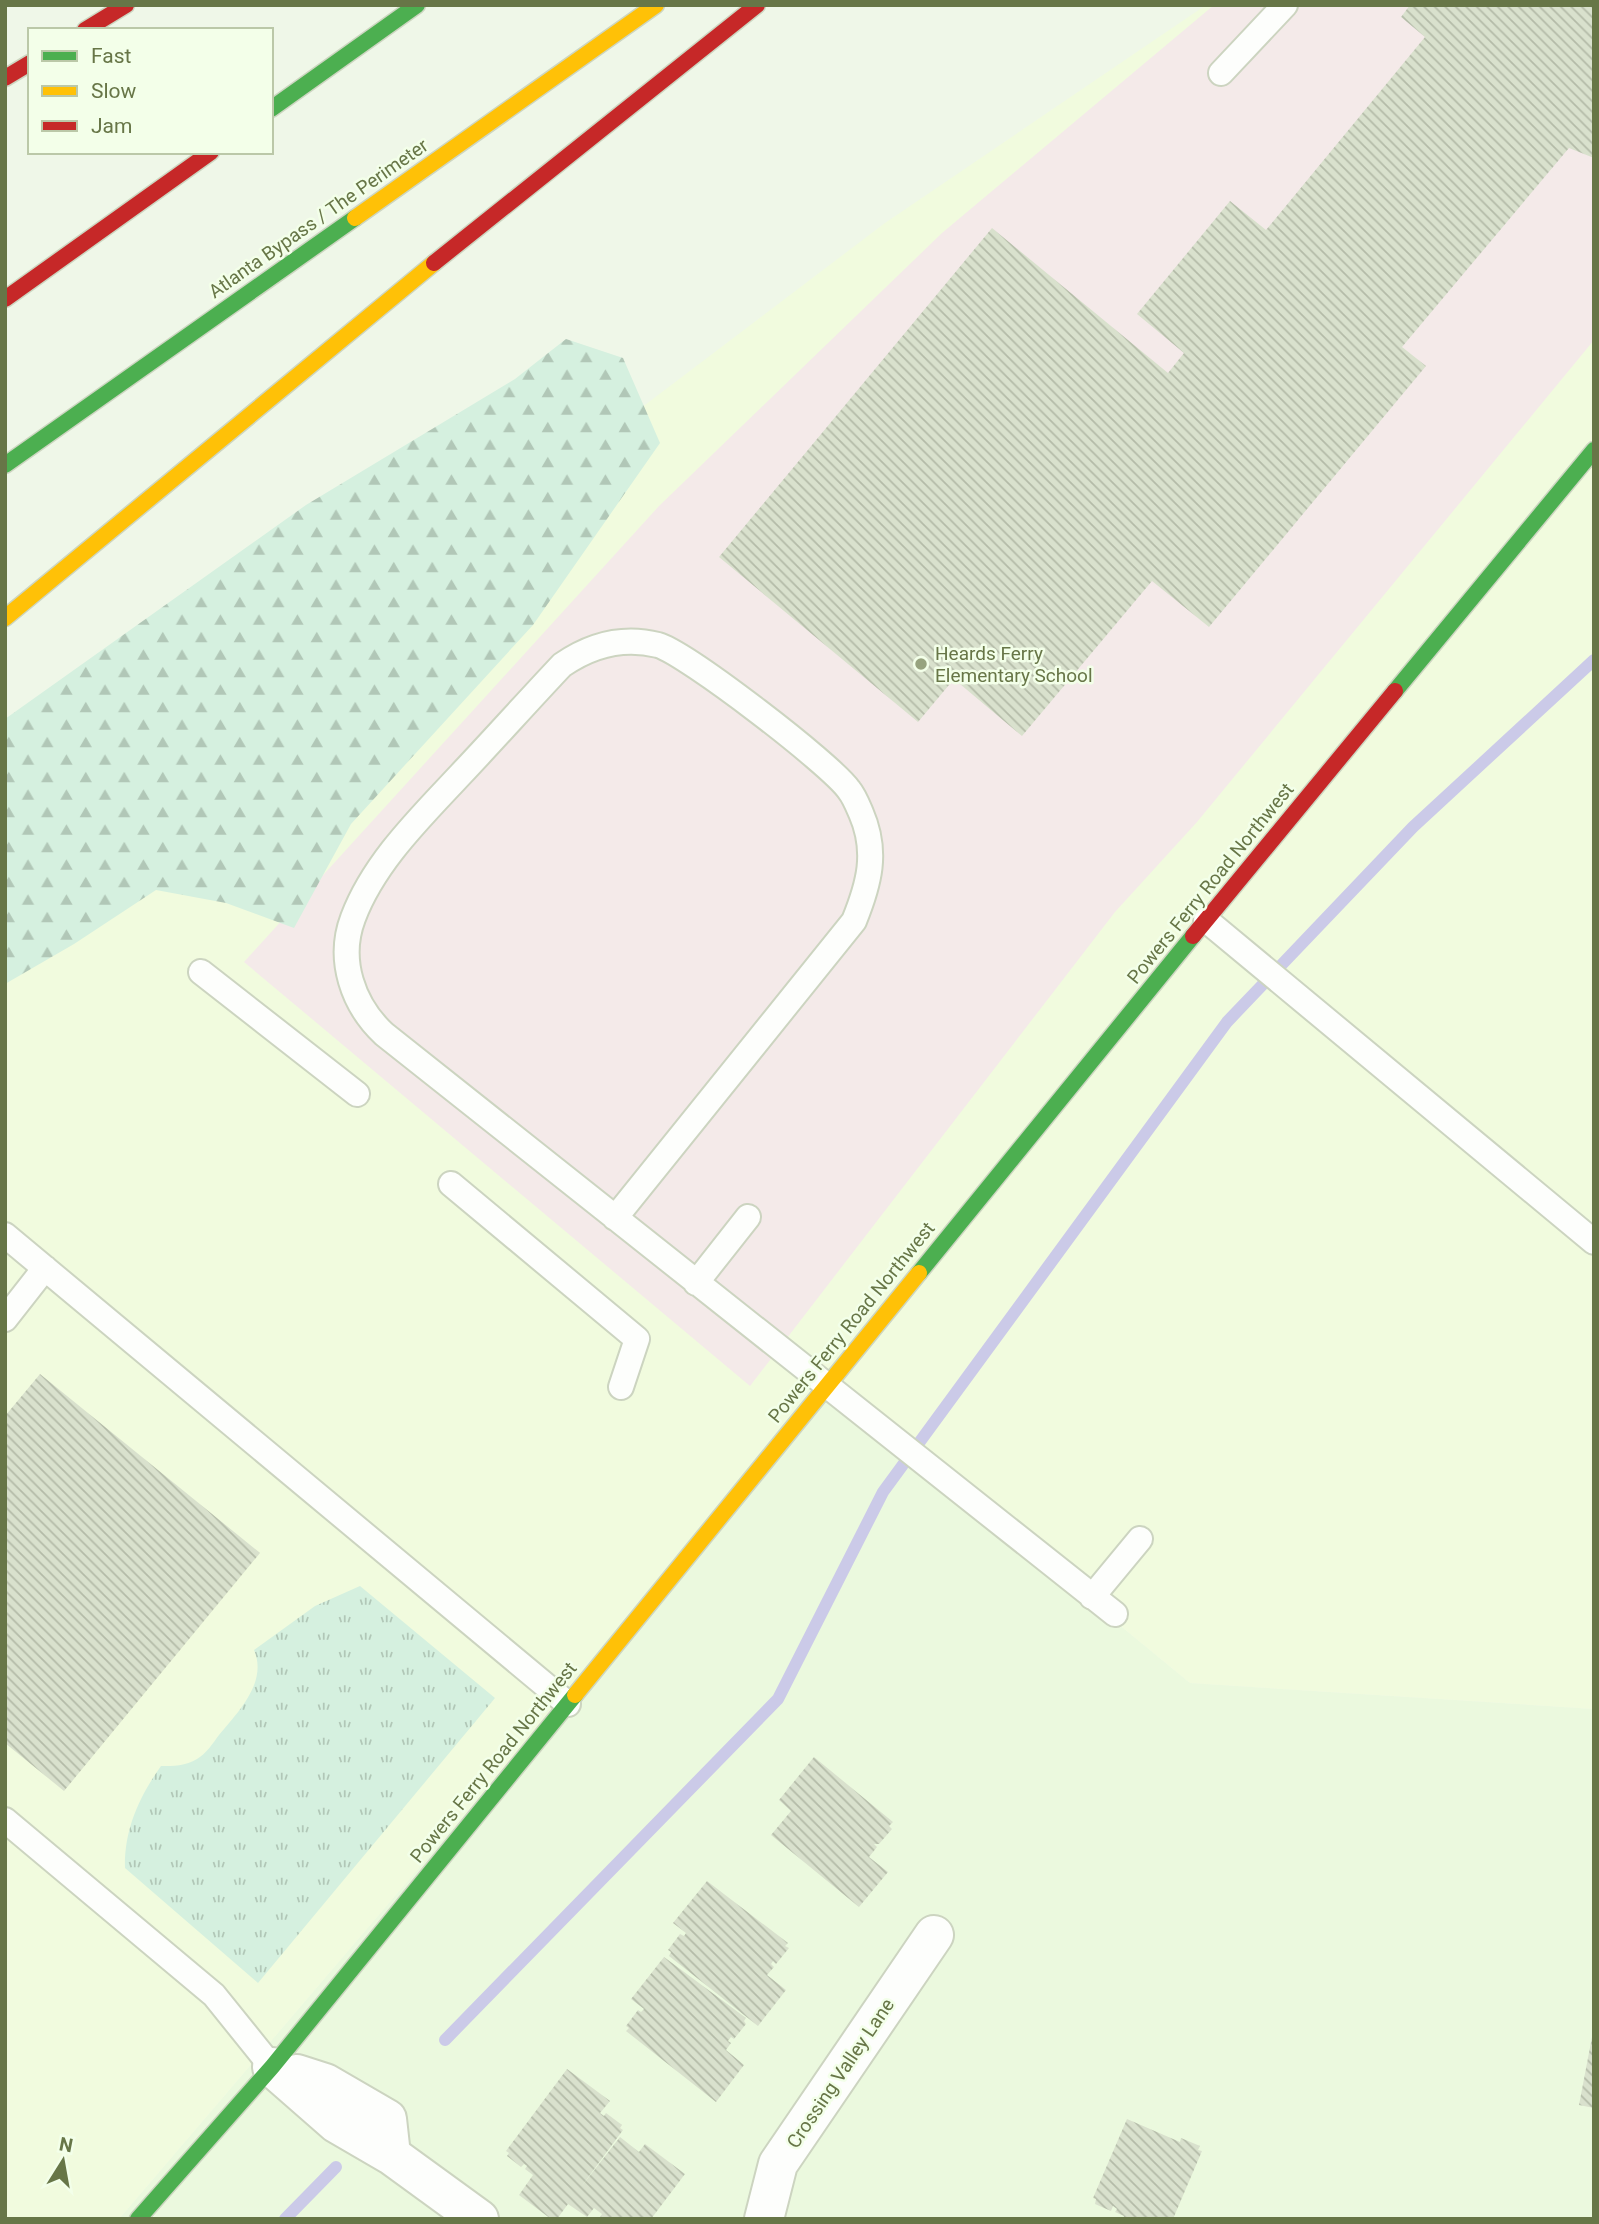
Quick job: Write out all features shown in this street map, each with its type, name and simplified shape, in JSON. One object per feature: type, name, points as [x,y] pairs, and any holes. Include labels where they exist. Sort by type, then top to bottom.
[{"type":"main road","points":[[88,28],[125,5]]},
{"type":"main road","points":[[273,108],[416,5]]},
{"type":"main road","name":"Atlanta Bypass / The Perimeter","points":[[5,465],[656,5]]},
{"type":"main road","points":[[5,618],[381,306],[757,5]]},
{"type":"main road","points":[[5,78],[28,64]]},
{"type":"main road","points":[[5,299],[208,154]]},
{"type":"main road","name":"Powers Ferry Road Northwest","points":[[138,2219],[272,2067],[1206,920],[1594,450]]},
{"type":"street","name":"Crossing Valley Lane","points":[[764,2219],[778,2164],[934,1935]]},
{"type":"street","points":[[272,2067],[325,2083],[387,2119],[391,2155],[479,2219]]},
{"type":"lane","points":[[1221,73],[1285,5]]},
{"type":"lane","points":[[615,1218],[854,921],[873,861],[862,814],[849,789],[803,748],[687,660],[659,645],[621,641],[586,648],[562,665],[422,816],[371,880],[352,920],[347,963],[355,997],[370,1021],[384,1034],[934,1473],[1115,1614]]},
{"type":"lane","points":[[1206,920],[1594,1242]]},
{"type":"lane","points":[[201,972],[357,1094]]},
{"type":"lane","points":[[451,1184],[637,1339],[621,1387]]},
{"type":"lane","points":[[696,1283],[748,1217]]},
{"type":"lane","points":[[5,1235],[568,1703]]},
{"type":"lane","points":[[5,1319],[46,1268]]},
{"type":"lane","points":[[1092,1597],[1140,1539]]},
{"type":"lane","points":[[5,1820],[214,1994],[272,2067]]},
{"type":"shaded area","points":[[1206,5],[1594,5],[1594,1709],[1190,1683],[830,1387],[119,2219],[5,2219],[5,890],[885,223]]},
{"type":"shaded area","name":"Heards Ferry Elementary School","points":[[1214,5],[1594,5],[1594,340],[1197,822],[1115,912],[750,1386],[244,962],[659,506],[942,233]]},
{"type":"shaded area","points":[[830,1387],[1190,1683],[1594,1709],[1594,2219],[119,2219]]},
{"type":"green space","points":[[566,339],[623,358],[660,443],[533,625],[351,824],[294,928],[226,903],[156,890],[74,944],[5,984],[5,719],[306,505],[515,379]]},
{"type":"green space","points":[[360,1586],[495,1698],[258,1983],[125,1868],[130,1827],[146,1790],[161,1766],[184,1764],[200,1757],[242,1706],[257,1674],[254,1650],[315,1606]]},
{"type":"building","points":[[1410,5],[1594,5],[1594,158],[1569,148],[1402,347],[1426,366],[1209,627],[1152,581],[1022,736],[954,679],[918,722],[719,557],[992,228],[1168,373],[1184,353],[1137,314],[1230,201],[1266,230],[1425,37],[1401,17]]},
{"type":"building","points":[[40,1374],[260,1553],[64,1791],[5,1743],[5,1416]]},
{"type":"building","points":[[814,1757],[893,1822],[889,1826],[892,1829],[879,1844],[874,1844],[877,1847],[869,1857],[888,1872],[859,1907],[771,1835],[791,1811],[779,1800]]},
{"type":"building","points":[[707,1881],[788,1943],[785,1946],[789,1948],[776,1964],[773,1961],[771,1964],[774,1967],[767,1975],[786,1990],[758,2026],[669,1956],[671,1952],[668,1950],[680,1934],[684,1936],[686,1933],[673,1923]]},
{"type":"building","points":[[664,1957],[746,2018],[746,2024],[734,2039],[731,2037],[728,2041],[731,2043],[726,2050],[744,2065],[716,2102],[626,2031],[629,2028],[626,2026],[638,2010],[641,2012],[644,2009],[631,1999]]},
{"type":"building","points":[[1592,2037],[1594,2038],[1594,2108],[1579,2105]]},
{"type":"building","points":[[567,2069],[610,2101],[600,2113],[604,2116],[606,2113],[622,2125],[620,2128],[623,2130],[581,2187],[620,2137],[639,2152],[645,2144],[685,2174],[651,2219],[599,2219],[602,2214],[594,2208],[587,2217],[568,2204],[557,2219],[551,2219],[519,2195],[533,2175],[525,2169],[527,2166],[524,2164],[521,2167],[507,2156],[509,2153],[506,2151]]},
{"type":"building","points":[[1127,2119],[1180,2142],[1181,2138],[1200,2146],[1198,2150],[1202,2151],[1173,2219],[1123,2219],[1124,2216],[1115,2212],[1117,2209],[1113,2206],[1111,2211],[1095,2204],[1096,2199],[1093,2198]]},
{"type":"waterway","points":[[445,2040],[778,1699],[883,1492],[1227,1022],[1413,827],[1594,660]]},
{"type":"waterway","points":[[285,2219],[336,2167]]},
{"type":"traffic: fast","points":[[273,108],[417,5]]},
{"type":"traffic: fast","points":[[5,465],[355,218]]},
{"type":"traffic: fast","points":[[1395,691],[1594,450]]},
{"type":"traffic: fast","points":[[919,1273],[1193,936]]},
{"type":"traffic: fast","points":[[138,2219],[272,2067],[575,1695]]},
{"type":"traffic: slow","points":[[355,218],[656,5]]},
{"type":"traffic: slow","points":[[5,618],[434,263]]},
{"type":"traffic: slow","points":[[575,1695],[919,1273]]},
{"type":"traffic: jam","points":[[88,28],[126,5]]},
{"type":"traffic: jam","points":[[434,263],[757,5]]},
{"type":"traffic: jam","points":[[5,78],[28,64]]},
{"type":"traffic: jam","points":[[5,299],[208,154]]},
{"type":"traffic: jam","points":[[1193,936],[1395,691]]},
{"type":"place","name":"Heards Ferry Elementary School","points":[[921,664]]}]
